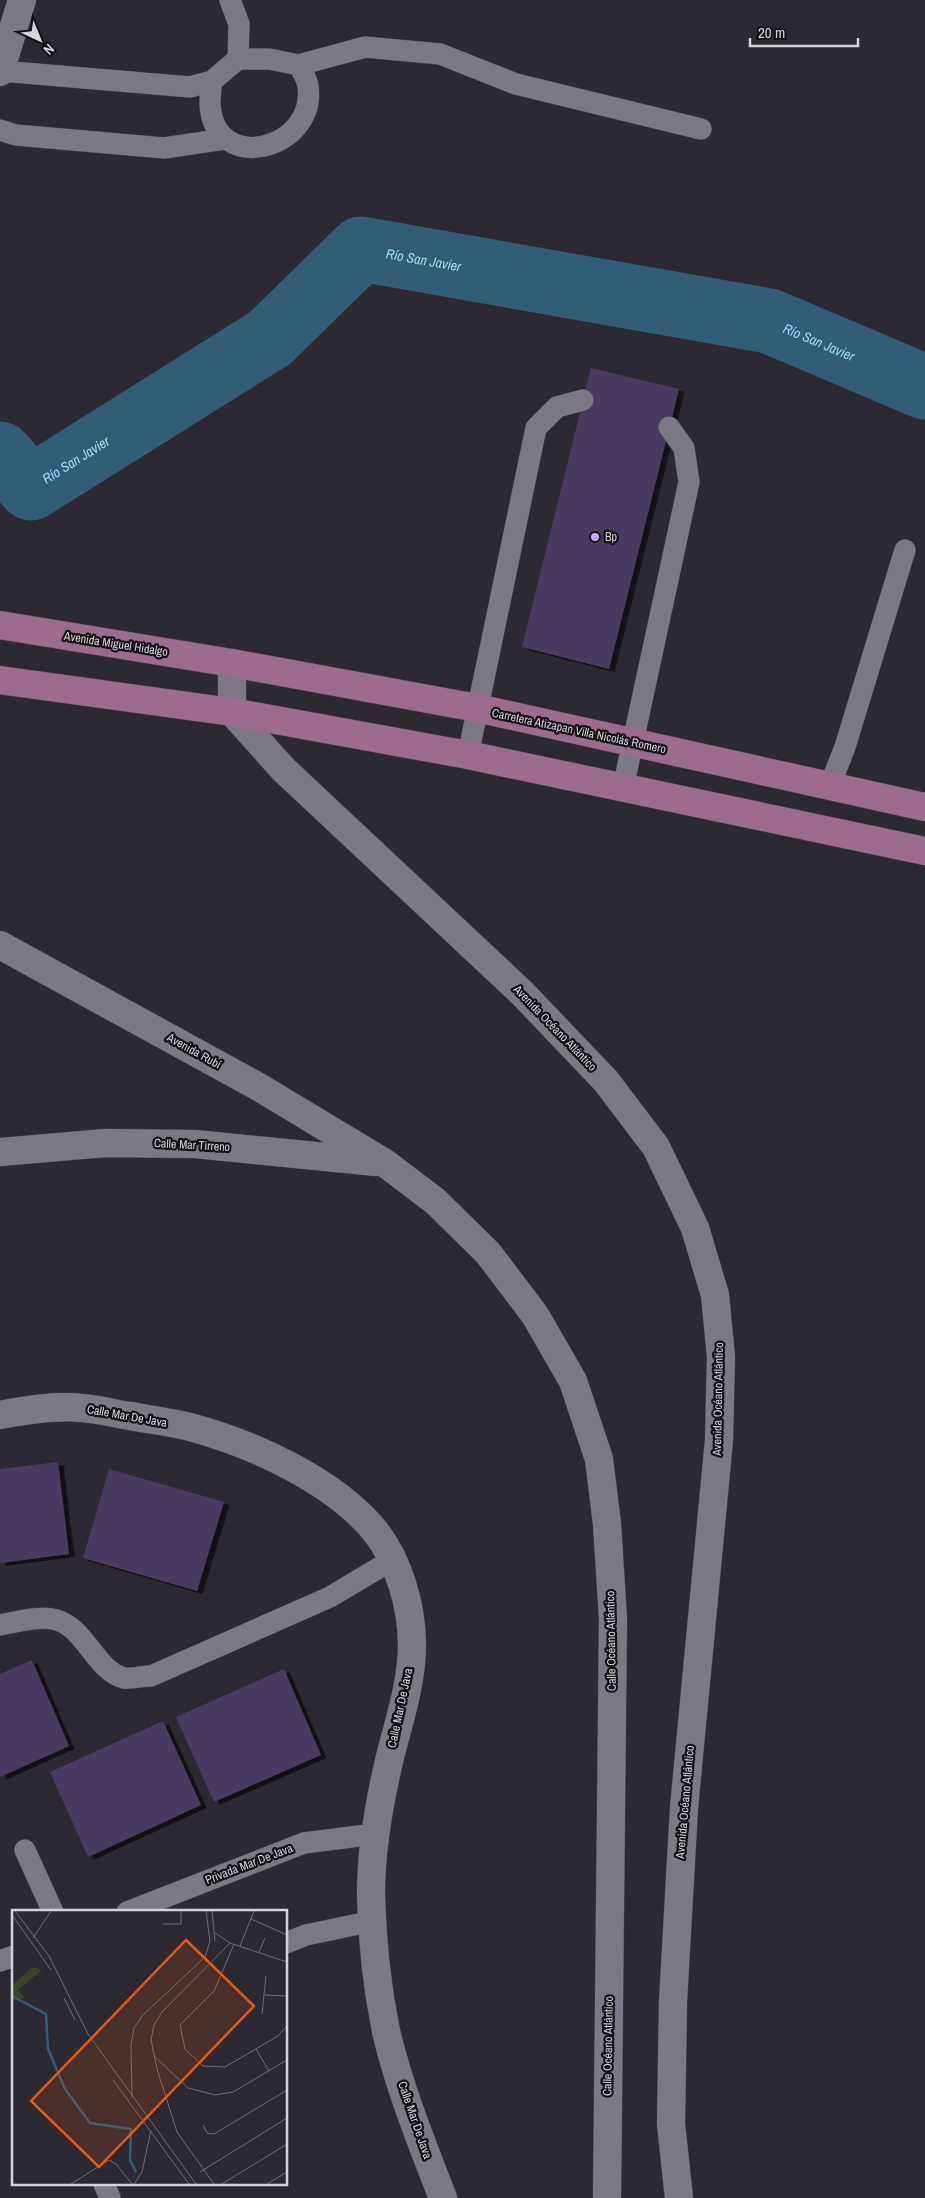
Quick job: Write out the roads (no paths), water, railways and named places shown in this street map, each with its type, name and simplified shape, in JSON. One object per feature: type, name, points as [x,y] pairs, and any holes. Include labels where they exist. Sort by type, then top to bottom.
[{"type":"main road","name":"Avenida Miguel Hidalgo","points":[[0,625],[232,663]]},
{"type":"main road","name":"Carretera Atizapan Villa Nicolás Romero","points":[[232,663],[477,708],[925,807]]},
{"type":"main road","points":[[0,680],[232,712],[468,755],[925,851]]},
{"type":"street","points":[[0,71],[22,0]]},
{"type":"street","points":[[232,663],[232,712]]},
{"type":"street","name":"Avenida Océano Atlántico","points":[[232,712],[283,769],[521,992],[606,1081],[656,1147],[695,1228],[716,1295],[721,1357],[719,1440],[684,1808],[673,2002],[671,2124],[679,2198]]},
{"type":"street","name":"Avenida Rubí","points":[[0,945],[257,1086],[385,1163]]},
{"type":"street","name":"Calle Mar Tirreno","points":[[0,1152],[105,1143],[195,1144],[385,1163]]},
{"type":"street","name":"Calle Océano Atlántico","points":[[385,1163],[435,1201],[488,1253],[535,1315],[573,1381],[599,1459],[607,1524],[613,1618],[607,2198]]},
{"type":"street","name":"Calle Mar De Java","points":[[0,1415],[22,1410],[80,1408],[190,1427],[261,1452],[308,1476],[350,1505],[376,1532],[392,1560],[406,1602],[412,1645],[406,1693],[390,1757],[375,1834],[371,1893],[373,1920],[386,2032],[416,2129],[442,2198]]},
{"type":"lane","points":[[230,0],[239,24],[238,59]]},
{"type":"lane","points":[[0,71],[190,87],[212,80],[238,59],[269,59],[299,65],[365,46],[440,54],[516,84],[701,129]]},
{"type":"lane","points":[[0,130],[16,135],[164,148],[225,139],[246,147],[264,148],[278,142],[293,130],[305,112],[308,86],[299,65]]},
{"type":"lane","points":[[212,80],[210,104],[214,121],[225,139]]},
{"type":"lane","points":[[468,755],[536,428],[557,407],[583,400]]},
{"type":"lane","points":[[623,788],[688,482],[684,448],[669,426]]},
{"type":"lane","points":[[830,785],[845,746],[905,550]]},
{"type":"lane","points":[[0,1625],[35,1619],[57,1620],[75,1631],[104,1666],[124,1678],[151,1676],[330,1596],[392,1560]]},
{"type":"lane","name":"Privada Mar De Java","points":[[132,1910],[304,1843],[375,1834]]},
{"type":"lane","points":[[25,1850],[52,1910]]},
{"type":"lane","points":[[288,1942],[306,1935],[373,1920]]},
{"type":"lane","points":[[0,1961],[12,1957]]},
{"type":"lane","points":[[105,2186],[110,2198]]},
{"type":"waterway","name":"Río San Javier","points":[[0,454],[31,488],[270,338],[361,249],[769,321],[925,387]]},
{"type":"place","name":"Bp","points":[[595,537]]}]
